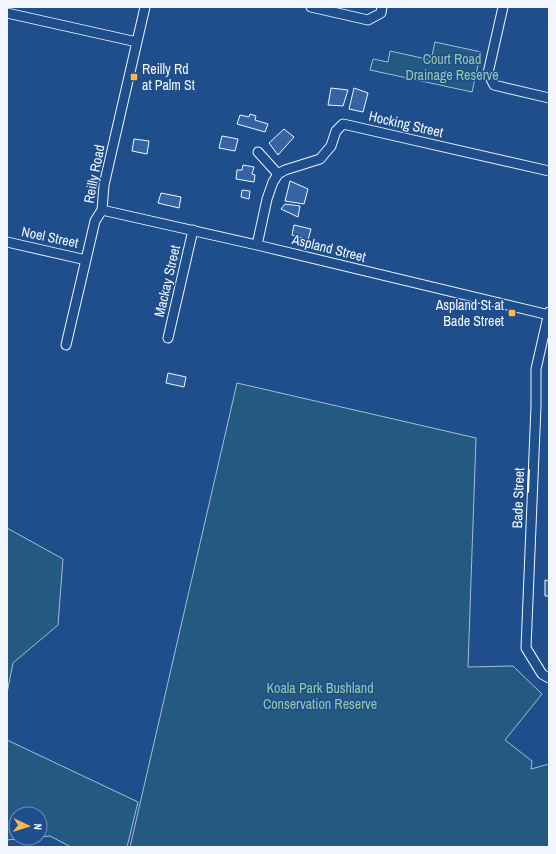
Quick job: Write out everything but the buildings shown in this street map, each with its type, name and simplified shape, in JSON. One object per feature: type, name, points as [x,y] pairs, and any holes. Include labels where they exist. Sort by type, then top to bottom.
[{"type":"street","name":"Reilly Road","points":[[66,346],[95,221],[102,210],[104,185],[145,7]]},
{"type":"street","points":[[311,7],[368,20],[381,13],[382,7]]},
{"type":"street","points":[[503,7],[488,73],[494,85],[549,98]]},
{"type":"street","points":[[7,13],[137,42]]},
{"type":"street","name":"Hocking Street","points":[[278,174],[296,166],[320,159],[332,146],[336,130],[343,124],[549,171]]},
{"type":"street","points":[[257,245],[267,199],[273,182],[278,174],[258,152]]},
{"type":"street","name":"Aspland Street","points":[[102,210],[549,314]]},
{"type":"street","name":"Mackay Street","points":[[168,338],[193,230]]},
{"type":"street","name":"Noel Street","points":[[7,242],[86,260]]},
{"type":"street","name":"Bade Street","points":[[549,314],[536,369],[536,406],[526,648],[542,674],[549,678]]},
{"type":"green space","name":"Court Road Drainage Reserve","points":[[435,42],[481,52],[472,92],[370,70],[373,59],[388,62],[390,51],[431,60]]},
{"type":"green space","name":"Koala Park Bushland Conservation Reserve","points":[[237,383],[476,438],[468,667],[513,666],[542,694],[505,740],[532,761],[531,769],[549,764],[549,847],[130,847]]},
{"type":"green space","points":[[7,528],[63,559],[58,625],[13,663],[7,693]]},
{"type":"green space","points":[[7,740],[138,802],[127,847],[71,847],[48,836],[48,806],[8,806],[7,840]]},
{"type":"wall","points":[[528,492],[529,470]]},
{"type":"place","name":"Reilly Rd at Palm St","points":[[134,77]]},
{"type":"place","name":"Aspland St at Bade Street","points":[[512,313]]}]
